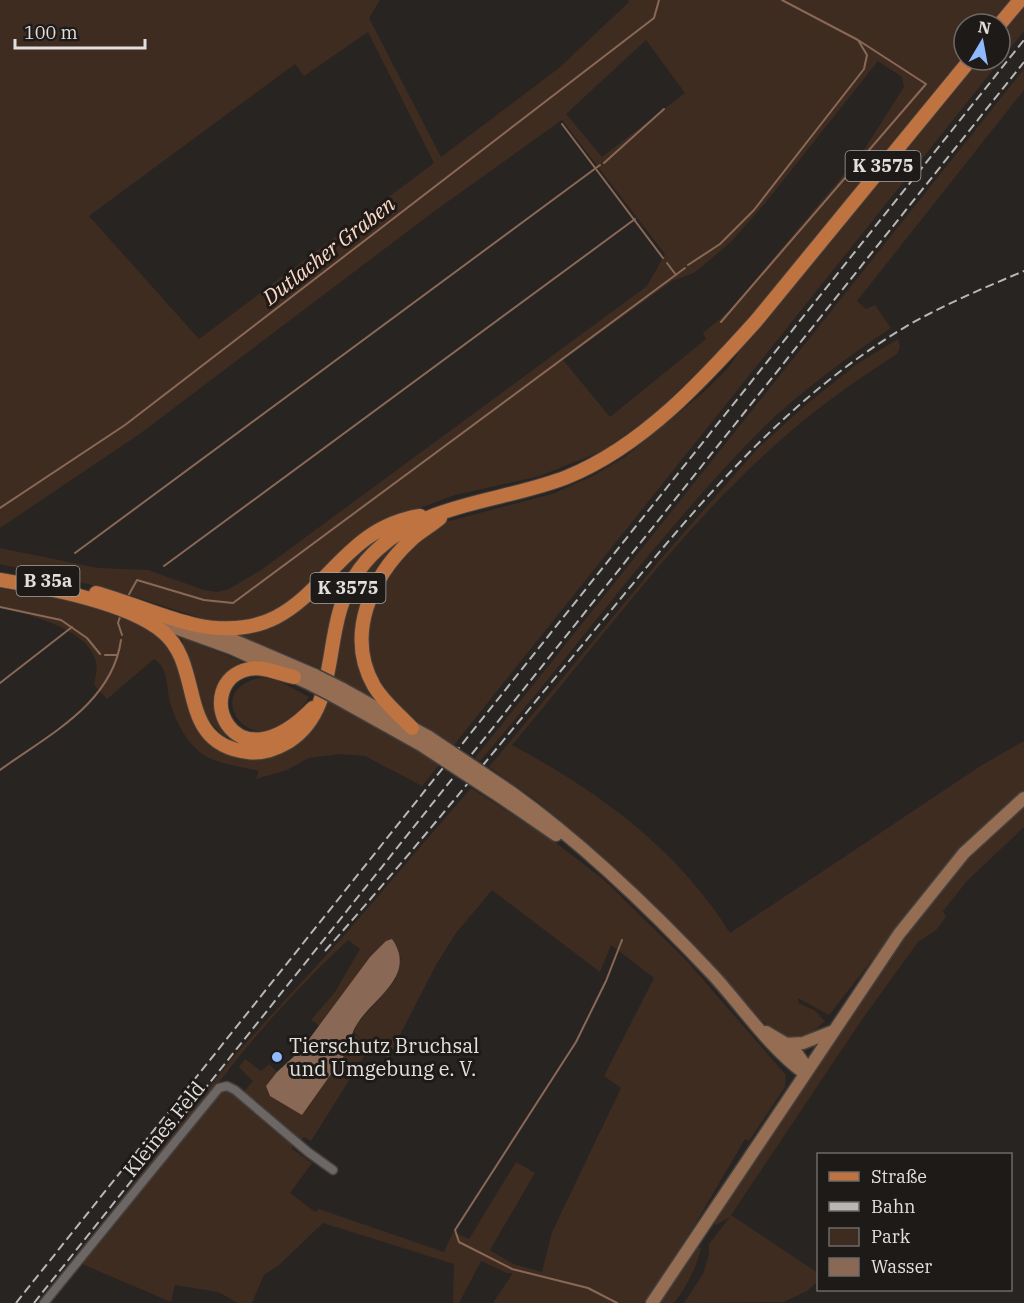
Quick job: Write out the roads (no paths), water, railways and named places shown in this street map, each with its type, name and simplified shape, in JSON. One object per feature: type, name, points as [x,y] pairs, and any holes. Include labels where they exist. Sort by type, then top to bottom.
[{"type":"main road","points":[[1010,12],[1020,0]]},
{"type":"main road","name":"K 3575","points":[[321,700],[340,610],[354,577],[388,540],[434,514],[542,486],[569,476],[604,457],[656,420],[705,375],[749,328],[960,72]]},
{"type":"main road","points":[[412,728],[384,700],[368,673],[362,645],[364,618],[371,594],[388,564],[412,539],[451,508]]},
{"type":"main road","points":[[196,625],[243,627],[272,620],[298,605],[349,551],[365,538],[384,526],[402,519],[434,514]]},
{"type":"main road","name":"B 35a","points":[[0,570],[137,611],[231,648],[294,677],[311,679]]},
{"type":"main road","name":"B 35a","points":[[0,580],[95,597]]},
{"type":"main road","points":[[137,611],[165,633],[180,653],[194,708],[213,738],[224,745],[248,752],[271,750],[306,728],[321,700]]},
{"type":"main road","name":"B 35a","points":[[137,611],[196,625],[412,728],[425,741]]},
{"type":"main road","points":[[294,677],[260,668],[242,671],[227,683],[221,698],[221,708],[227,725],[242,738],[262,740],[290,729],[321,700]]},
{"type":"main road","name":"B 35a","points":[[338,692],[425,741],[559,829],[681,942],[773,1045],[806,1070]]},
{"type":"main road","points":[[652,1303],[899,934],[950,868],[981,836],[1024,798]]},
{"type":"main road","name":"B 35a","points":[[761,1029],[800,1055],[806,1070]]},
{"type":"main road","points":[[786,1044],[803,1043],[832,1032]]},
{"type":"street","name":"Kleines Feld","points":[[44,1303],[219,1088],[227,1086],[235,1090],[308,1152],[333,1170]]},
{"type":"water","points":[[392,939],[399,955],[399,970],[392,983],[360,1019],[353,1032],[351,1046],[302,1115],[270,1096],[266,1086],[277,1072],[301,1050],[370,957],[386,941]]},
{"type":"waterway","name":"Dutlacher Graben","points":[[0,508],[125,425],[654,18],[659,0]]},
{"type":"waterway","points":[[721,322],[926,84],[858,40],[782,0]]},
{"type":"waterway","points":[[688,265],[720,244],[754,210],[864,69],[867,55],[858,40]]},
{"type":"waterway","points":[[604,163],[664,109]]},
{"type":"waterway","points":[[562,124],[663,258]]},
{"type":"waterway","points":[[75,553],[600,165]]},
{"type":"waterway","points":[[164,566],[635,219]]},
{"type":"waterway","points":[[667,263],[676,275]]},
{"type":"waterway","points":[[127,598],[137,580],[204,600],[233,603],[685,268]]},
{"type":"waterway","points":[[0,607],[61,620],[87,638],[100,654]]},
{"type":"waterway","points":[[121,614],[118,623],[122,635]]},
{"type":"waterway","points":[[0,683],[72,627]]},
{"type":"waterway","points":[[0,770],[57,730],[91,700],[105,682],[115,663],[121,640]]},
{"type":"waterway","points":[[105,655],[117,655]]},
{"type":"waterway","points":[[617,1303],[588,1288],[512,1269],[459,1242],[455,1230],[576,1042],[606,981],[622,940]]},
{"type":"railway","points":[[16,1303],[1024,40]]},
{"type":"railway","points":[[34,1303],[1024,62]]},
{"type":"railway","points":[[325,951],[423,837],[657,554],[734,468],[774,428],[817,390],[863,355],[912,323],[1024,271]]},
{"type":"place","name":"Tierschutz Bruchsal und Umgebung e. V.","points":[[277,1057]]}]
